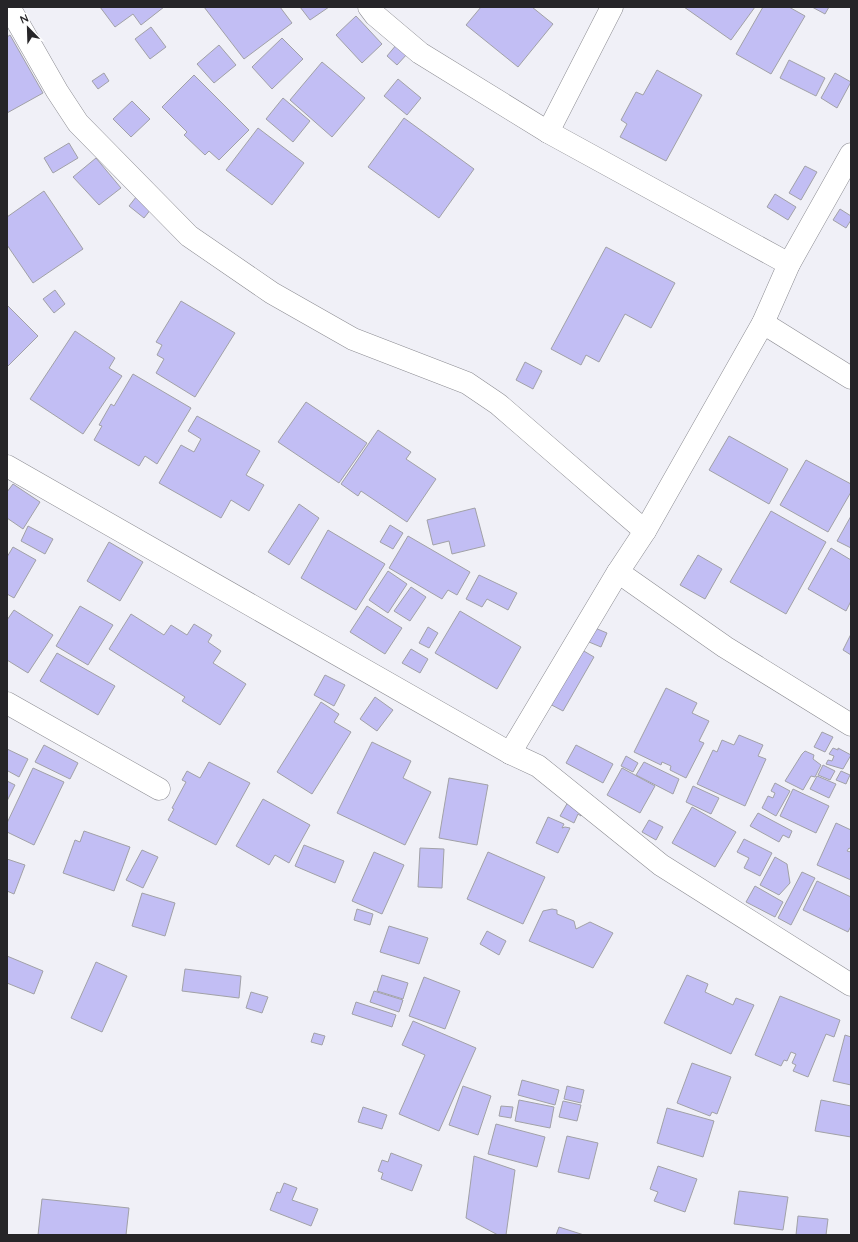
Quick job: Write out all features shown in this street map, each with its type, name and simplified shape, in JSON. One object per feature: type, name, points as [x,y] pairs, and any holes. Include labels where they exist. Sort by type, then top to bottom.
[{"type":"street","points":[[9,7],[57,91],[78,124],[189,236],[272,293],[354,339],[467,383],[498,404],[645,531]]},
{"type":"street","points":[[369,7],[375,15],[420,53],[548,132],[789,264]]},
{"type":"street","points":[[548,132],[612,7]]},
{"type":"street","points":[[510,753],[618,572],[645,531],[763,323],[789,264],[851,154]]},
{"type":"street","points":[[763,323],[851,378]]},
{"type":"street","points":[[7,466],[510,753],[538,766],[661,865],[851,985]]},
{"type":"street","points":[[618,572],[725,647],[851,725]]},
{"type":"street","points":[[7,703],[159,789]]},
{"type":"building","points":[[100,7],[164,7],[141,25],[133,14],[115,27]]},
{"type":"building","points":[[204,7],[280,7],[292,23],[244,59]]},
{"type":"building","points":[[300,7],[329,7],[310,20]]},
{"type":"building","points":[[481,7],[532,7],[553,24],[518,67],[466,25]]},
{"type":"building","points":[[684,7],[755,7],[731,40]]},
{"type":"building","points":[[763,7],[789,7],[805,16],[771,74],[736,54]]},
{"type":"building","points":[[812,7],[829,7],[825,14]]},
{"type":"building","points":[[356,16],[382,44],[362,63],[336,35]]},
{"type":"building","points":[[151,27],[166,47],[150,59],[135,39]]},
{"type":"building","points":[[10,35],[43,93],[7,113],[7,37]]},
{"type":"building","points":[[282,38],[303,59],[272,89],[252,67]]},
{"type":"building","points":[[397,44],[408,53],[397,65],[387,56]]},
{"type":"building","points":[[219,45],[236,65],[214,83],[197,64]]},
{"type":"building","points":[[789,60],[825,78],[816,96],[780,78]]},
{"type":"building","points":[[322,62],[365,98],[332,137],[290,100]]},
{"type":"building","points":[[657,70],[702,95],[666,161],[620,137],[627,124],[621,120],[636,92],[643,95]]},
{"type":"building","points":[[104,73],[109,81],[98,89],[92,81]]},
{"type":"building","points":[[835,73],[851,82],[837,108],[821,98]]},
{"type":"building","points":[[194,75],[249,130],[219,160],[209,151],[205,155],[184,135],[187,132],[162,107]]},
{"type":"building","points":[[398,79],[421,98],[407,115],[384,96]]},
{"type":"building","points":[[283,98],[310,121],[293,142],[266,119]]},
{"type":"building","points":[[132,101],[150,119],[131,137],[113,119]]},
{"type":"building","points":[[404,118],[474,169],[439,218],[368,167]]},
{"type":"building","points":[[258,128],[304,163],[272,205],[226,170]]},
{"type":"building","points":[[69,143],[78,158],[53,173],[44,158]]},
{"type":"building","points":[[96,158],[121,188],[99,205],[73,177]]},
{"type":"building","points":[[805,166],[817,172],[801,200],[789,193]]},
{"type":"building","points":[[44,191],[83,249],[33,283],[7,245],[7,217]]},
{"type":"building","points":[[140,192],[155,204],[144,218],[129,206]]},
{"type":"building","points":[[775,194],[796,207],[788,220],[767,207]]},
{"type":"building","points":[[840,209],[851,216],[851,220],[846,228],[833,220]]},
{"type":"building","points":[[606,247],[675,283],[651,328],[625,314],[599,362],[586,355],[581,365],[551,349]]},
{"type":"building","points":[[55,290],[65,304],[54,313],[43,299]]},
{"type":"building","points":[[181,301],[235,333],[195,397],[156,373],[164,359],[157,355],[162,345],[156,342]]},
{"type":"building","points":[[7,305],[38,336],[7,367]]},
{"type":"building","points":[[75,331],[115,358],[109,368],[122,376],[83,434],[30,399]]},
{"type":"building","points":[[525,362],[542,371],[533,389],[516,380]]},
{"type":"building","points":[[133,374],[191,408],[157,464],[145,456],[139,466],[94,440],[102,426],[99,425],[111,404],[114,406]]},
{"type":"building","points":[[306,402],[367,443],[339,483],[278,442]]},
{"type":"building","points":[[197,416],[260,451],[246,475],[264,485],[249,511],[231,500],[221,518],[159,483],[181,445],[194,452],[201,439],[188,431]]},
{"type":"building","points":[[378,430],[411,452],[406,459],[436,479],[407,522],[361,491],[358,496],[341,484]]},
{"type":"building","points":[[729,436],[788,469],[769,504],[709,470]]},
{"type":"building","points":[[806,460],[851,484],[851,492],[828,532],[780,505]]},
{"type":"building","points":[[13,484],[40,502],[23,529],[7,518],[7,492]]},
{"type":"building","points":[[299,504],[319,518],[289,565],[268,552]]},
{"type":"building","points":[[475,508],[485,546],[452,554],[449,541],[433,545],[427,520]]},
{"type":"building","points":[[771,511],[826,542],[786,614],[730,582]]},
{"type":"building","points":[[851,516],[851,548],[837,541]]},
{"type":"building","points":[[390,525],[403,533],[393,549],[380,542]]},
{"type":"building","points":[[28,526],[53,539],[45,554],[21,541]]},
{"type":"building","points":[[328,530],[385,564],[356,610],[301,578]]},
{"type":"building","points":[[408,536],[470,572],[457,595],[448,590],[442,599],[389,568]]},
{"type":"building","points":[[109,542],[143,562],[120,601],[87,581]]},
{"type":"building","points":[[13,547],[36,560],[14,598],[7,594],[7,557]]},
{"type":"building","points":[[831,548],[851,560],[851,601],[846,611],[808,589]]},
{"type":"building","points":[[698,555],[722,569],[705,599],[680,585]]},
{"type":"building","points":[[388,571],[407,584],[388,613],[369,600]]},
{"type":"building","points":[[479,575],[517,593],[508,610],[487,599],[482,607],[466,599]]},
{"type":"building","points":[[411,587],[426,597],[410,621],[394,611]]},
{"type":"building","points":[[80,606],[113,625],[88,665],[56,646]]},
{"type":"building","points":[[367,606],[402,628],[385,654],[350,632]]},
{"type":"building","points":[[14,610],[53,635],[28,673],[7,660],[7,620]]},
{"type":"building","points":[[460,611],[521,647],[497,689],[435,653]]},
{"type":"building","points":[[131,614],[164,635],[171,625],[187,635],[194,624],[212,635],[208,642],[221,651],[213,663],[246,684],[220,725],[182,701],[185,697],[109,649]]},
{"type":"building","points":[[428,627],[438,633],[429,648],[419,643]]},
{"type":"building","points":[[595,628],[607,633],[601,647],[589,642]]},
{"type":"building","points":[[851,634],[851,655],[843,650]]},
{"type":"building","points":[[577,647],[594,657],[563,711],[546,702]]},
{"type":"building","points":[[411,649],[428,659],[420,673],[402,663]]},
{"type":"building","points":[[57,653],[115,686],[98,715],[40,681]]},
{"type":"building","points":[[325,675],[345,685],[334,706],[314,695]]},
{"type":"building","points":[[666,688],[697,703],[692,713],[709,721],[699,741],[704,743],[686,778],[670,770],[671,766],[662,762],[661,765],[634,752]]},
{"type":"building","points":[[375,697],[393,710],[377,731],[360,719]]},
{"type":"building","points":[[321,702],[339,714],[334,722],[351,732],[312,794],[277,772]]},
{"type":"building","points":[[822,732],[833,737],[825,752],[814,747]]},
{"type":"building","points":[[739,735],[763,745],[758,756],[766,759],[745,806],[697,784],[713,750],[717,752],[722,740],[734,745]]},
{"type":"building","points":[[372,742],[411,761],[403,778],[431,792],[405,845],[337,813]]},
{"type":"building","points":[[44,745],[78,763],[70,779],[35,762]]},
{"type":"building","points":[[576,745],[613,764],[603,783],[566,763]]},
{"type":"building","points":[[833,748],[838,750],[838,748],[851,755],[843,769],[826,764],[828,760],[832,761],[834,756],[829,754]]},
{"type":"building","points":[[7,749],[28,759],[19,777],[8,771],[7,772]]},
{"type":"building","points":[[805,751],[814,755],[813,759],[821,765],[815,777],[811,776],[803,790],[785,781]]},
{"type":"building","points":[[626,756],[638,763],[633,772],[621,766]]},
{"type":"building","points":[[209,762],[250,783],[216,845],[168,820],[174,809],[172,808],[186,782],[182,780],[187,771],[200,778]]},
{"type":"building","points":[[644,762],[679,779],[673,794],[636,775]]},
{"type":"building","points":[[823,765],[835,771],[830,780],[818,775]]},
{"type":"building","points":[[33,768],[64,782],[34,845],[7,832],[7,823]]},
{"type":"building","points":[[622,768],[655,786],[640,813],[607,795]]},
{"type":"building","points":[[841,771],[850,775],[846,784],[836,780]]},
{"type":"building","points":[[817,776],[836,784],[829,798],[810,789]]},
{"type":"building","points":[[449,778],[488,785],[477,845],[439,838]]},
{"type":"building","points":[[7,781],[15,785],[7,801]]},
{"type":"building","points":[[775,783],[790,791],[776,816],[762,808],[768,796],[773,798],[775,793],[771,791]]},
{"type":"building","points":[[693,786],[719,798],[711,814],[686,802]]},
{"type":"building","points":[[793,789],[829,806],[816,833],[780,816]]},
{"type":"building","points":[[263,799],[310,825],[289,863],[275,855],[269,865],[236,846]]},
{"type":"building","points":[[568,802],[582,813],[581,816],[578,814],[574,823],[560,816]]},
{"type":"building","points":[[692,807],[736,832],[715,867],[672,843]]},
{"type":"building","points":[[758,813],[792,831],[789,838],[783,835],[779,842],[750,826]]},
{"type":"building","points":[[548,817],[564,824],[562,828],[570,828],[558,853],[536,843]]},
{"type":"building","points":[[649,820],[663,827],[656,840],[642,832]]},
{"type":"building","points":[[836,823],[851,830],[851,849],[849,848],[847,851],[851,852],[851,880],[817,865]]},
{"type":"building","points":[[84,831],[130,847],[114,891],[63,873],[75,840],[80,842]]},
{"type":"building","points":[[744,839],[772,853],[760,876],[744,868],[749,858],[737,852]]},
{"type":"building","points":[[304,845],[344,861],[335,883],[295,866]]},
{"type":"building","points":[[420,848],[444,849],[442,888],[418,887]]},
{"type":"building","points":[[142,850],[158,857],[143,888],[126,880]]},
{"type":"building","points":[[374,852],[404,865],[382,914],[352,901]]},
{"type":"building","points":[[488,852],[545,877],[523,924],[467,899]]},
{"type":"building","points":[[775,857],[787,864],[790,883],[779,895],[760,885]]},
{"type":"building","points":[[7,859],[25,865],[14,894],[7,891]]},
{"type":"building","points":[[802,872],[815,878],[791,925],[778,918]]},
{"type":"building","points":[[817,881],[851,897],[851,926],[848,932],[803,910]]},
{"type":"building","points":[[755,886],[783,902],[775,917],[746,902]]},
{"type":"building","points":[[142,893],[175,903],[165,936],[132,926]]},
{"type":"building","points":[[357,909],[373,914],[370,925],[354,920]]},
{"type":"building","points":[[552,909],[557,910],[557,914],[574,921],[576,929],[590,922],[613,933],[593,968],[529,941],[543,911]]},
{"type":"building","points":[[389,926],[428,938],[419,964],[380,952]]},
{"type":"building","points":[[487,931],[506,941],[499,955],[480,944]]},
{"type":"building","points":[[7,956],[43,971],[34,994],[7,983]]},
{"type":"building","points":[[96,962],[127,976],[102,1032],[71,1018]]},
{"type":"building","points":[[185,969],[241,976],[239,998],[182,991]]},
{"type":"building","points":[[382,975],[408,983],[403,999],[377,991]]},
{"type":"building","points":[[687,975],[708,984],[705,992],[733,1005],[736,998],[754,1005],[731,1054],[664,1023]]},
{"type":"building","points":[[424,977],[460,991],[445,1029],[409,1016]]},
{"type":"building","points":[[374,991],[403,1000],[399,1012],[370,1002]]},
{"type":"building","points":[[251,992],[268,997],[262,1013],[246,1008]]},
{"type":"building","points":[[780,996],[840,1020],[834,1037],[826,1034],[808,1077],[793,1071],[796,1065],[792,1063],[796,1054],[791,1052],[787,1061],[784,1060],[781,1066],[755,1055]]},
{"type":"building","points":[[356,1002],[396,1015],[392,1027],[352,1014]]},
{"type":"building","points":[[413,1021],[476,1048],[439,1131],[399,1114],[425,1055],[402,1045]]},
{"type":"building","points":[[314,1033],[325,1036],[322,1045],[311,1042]]},
{"type":"building","points":[[845,1035],[851,1037],[851,1085],[833,1081]]},
{"type":"building","points":[[692,1063],[731,1077],[717,1114],[712,1112],[710,1116],[677,1103]]},
{"type":"building","points":[[522,1080],[559,1090],[555,1105],[518,1095]]},
{"type":"building","points":[[463,1086],[491,1096],[478,1135],[449,1125]]},
{"type":"building","points":[[567,1086],[584,1090],[581,1103],[564,1099]]},
{"type":"building","points":[[519,1100],[554,1107],[550,1128],[515,1121]]},
{"type":"building","points":[[821,1100],[851,1106],[851,1137],[815,1131]]},
{"type":"building","points":[[563,1101],[581,1105],[577,1121],[559,1117]]},
{"type":"building","points":[[501,1106],[513,1107],[511,1118],[499,1116]]},
{"type":"building","points":[[363,1107],[387,1115],[382,1129],[358,1122]]},
{"type":"building","points":[[667,1108],[714,1121],[703,1157],[657,1143]]},
{"type":"building","points":[[496,1124],[545,1137],[537,1167],[488,1154]]},
{"type":"building","points":[[567,1136],[598,1143],[589,1179],[558,1172]]},
{"type":"building","points":[[391,1153],[422,1165],[412,1191],[381,1179],[383,1173],[378,1171],[382,1160],[388,1162]]},
{"type":"building","points":[[474,1156],[515,1170],[506,1235],[498,1235],[466,1218]]},
{"type":"building","points":[[658,1166],[697,1179],[685,1212],[654,1201],[658,1192],[650,1189]]},
{"type":"building","points":[[284,1183],[297,1188],[292,1200],[318,1209],[311,1226],[270,1210],[277,1192],[280,1193]]},
{"type":"building","points":[[739,1191],[788,1197],[783,1230],[734,1224]]},
{"type":"building","points":[[42,1199],[129,1208],[126,1235],[38,1235]]},
{"type":"building","points":[[798,1216],[828,1219],[826,1235],[796,1235]]},
{"type":"building","points":[[559,1227],[584,1235],[556,1235]]}]
